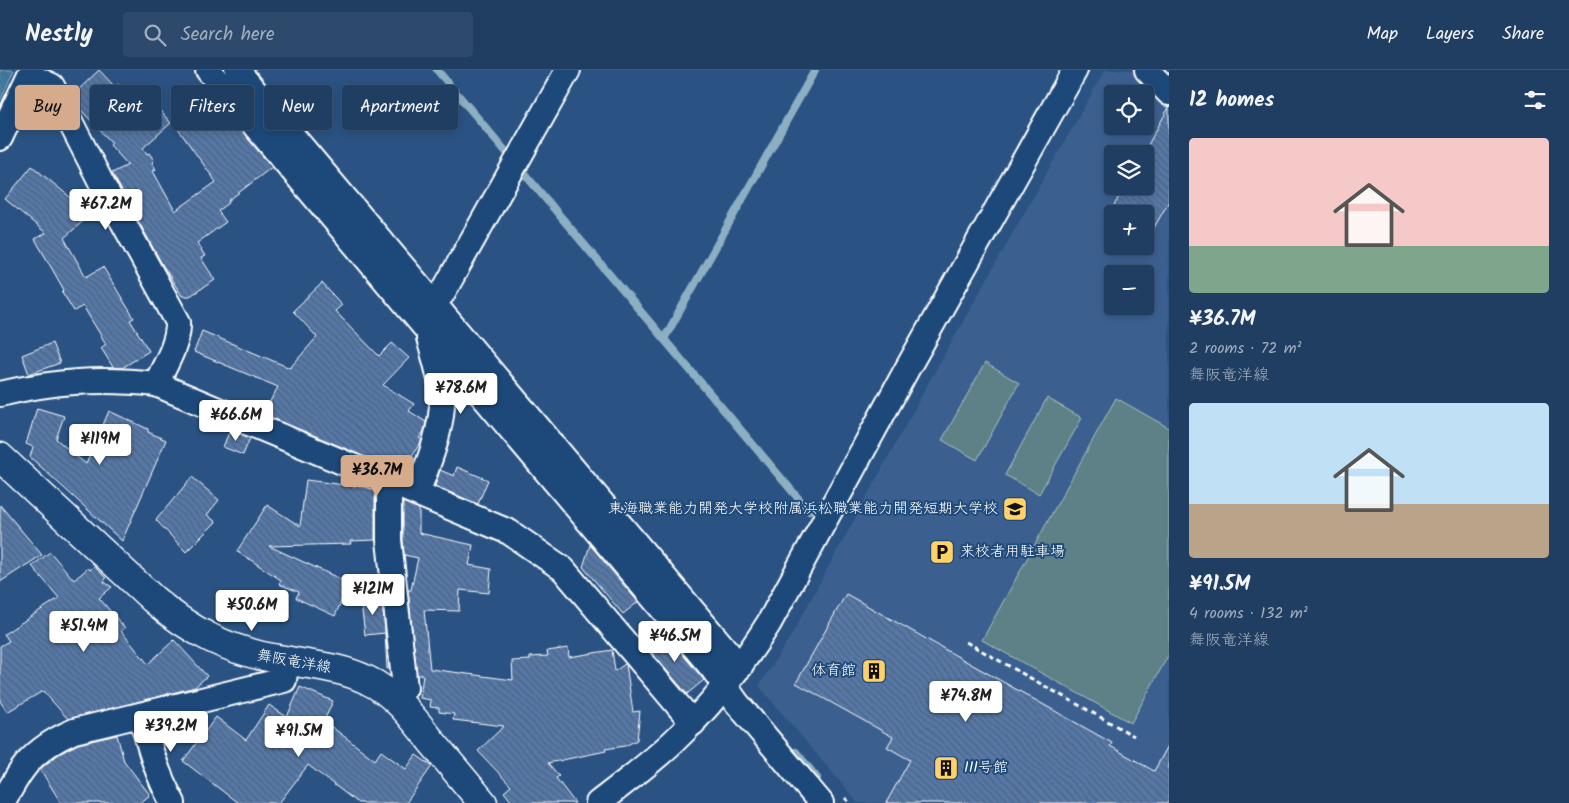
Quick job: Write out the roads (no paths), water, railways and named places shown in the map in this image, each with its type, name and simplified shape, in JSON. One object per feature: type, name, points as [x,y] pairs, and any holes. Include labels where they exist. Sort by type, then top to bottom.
[{"type":"main road","name":"舞阪竜洋線","points":[[0,457],[153,599],[179,620],[202,635],[239,650],[287,661],[337,669],[375,684],[407,711],[484,803]]},
{"type":"street","points":[[208,70],[434,315],[740,667]]},
{"type":"street","points":[[237,70],[434,315],[707,661],[737,704],[821,803]]},
{"type":"street","points":[[417,493],[442,412],[442,393],[434,315],[442,294],[568,70]]},
{"type":"street","points":[[598,803],[656,757],[692,723],[740,667],[769,623],[907,369],[1075,70]]},
{"type":"street","points":[[1147,70],[1169,93]]},
{"type":"street","points":[[0,138],[31,73],[52,86],[101,182],[178,322],[176,339],[156,384]]},
{"type":"street","points":[[0,394],[46,384],[73,381],[128,381],[156,384],[510,532],[563,569],[692,723]]},
{"type":"street","points":[[394,484],[388,498],[389,540],[406,688],[395,699]]},
{"type":"street","points":[[12,798],[22,770],[44,746],[58,737],[284,680],[287,661]]},
{"type":"street","points":[[141,715],[153,761],[173,803]]},
{"type":"water","points":[[0,70],[14,70],[0,101]]},
{"type":"waterway","points":[[437,70],[508,154]]},
{"type":"waterway","points":[[664,339],[815,70]]},
{"type":"waterway","points":[[523,172],[809,511]]},
{"type":"waterway","points":[[796,752],[817,778]]},
{"type":"place","name":"東海職業能力開発大学校附属浜松職業能力開発短期大学校","points":[[1015,509]]},
{"type":"place","name":"来校者用駐車場","points":[[942,552]]},
{"type":"place","name":"体育館","points":[[874,671]]},
{"type":"place","name":"III号館","points":[[946,768]]}]
